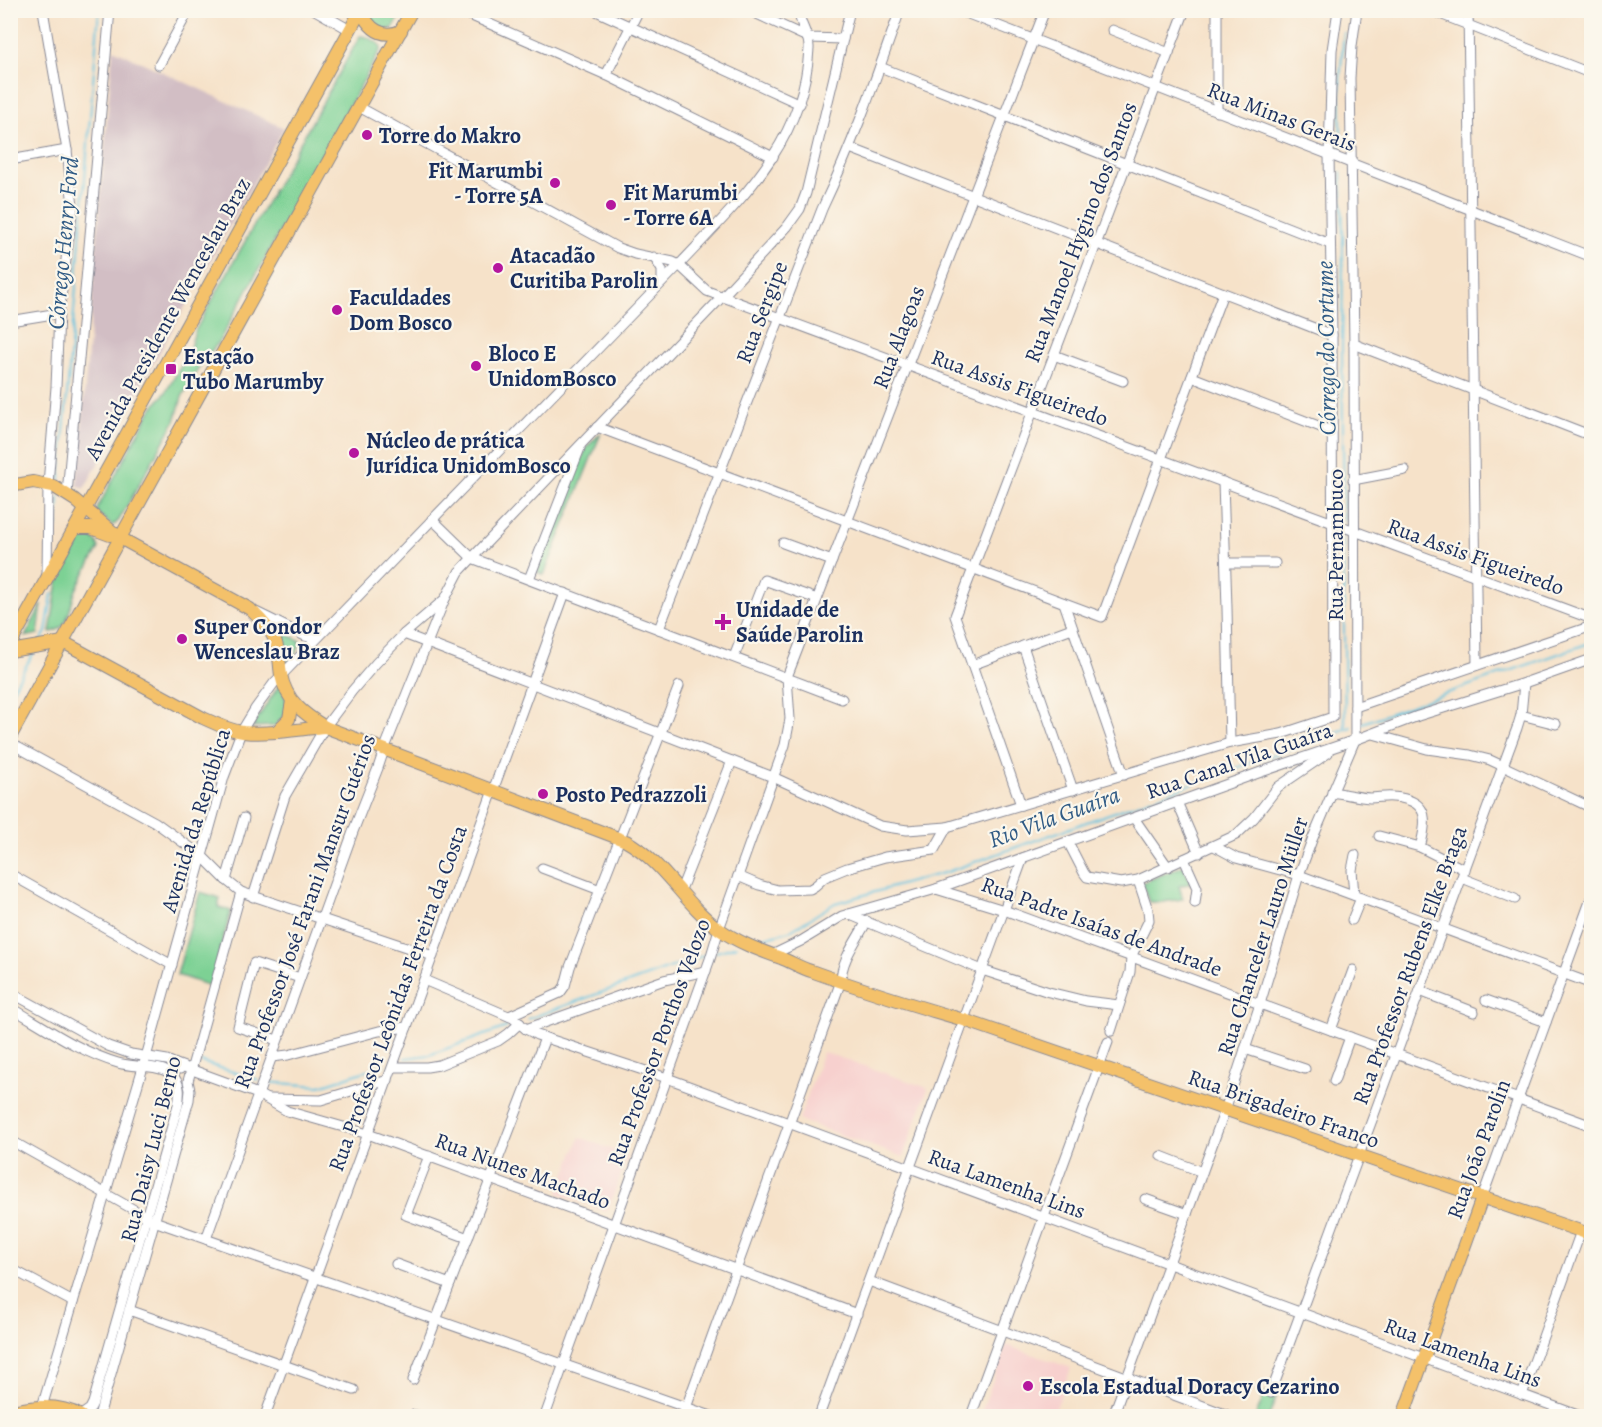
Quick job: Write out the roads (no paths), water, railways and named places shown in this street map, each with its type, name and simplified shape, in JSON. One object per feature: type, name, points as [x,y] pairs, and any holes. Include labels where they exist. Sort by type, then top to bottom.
[{"type":"main road","points":[[361,10],[376,30],[385,34],[401,31]]},
{"type":"main road","name":"Avenida Presidente Wenceslau Braz","points":[[13,648],[46,580],[361,10]]},
{"type":"main road","points":[[10,737],[57,643],[120,538],[412,10]]},
{"type":"main road","points":[[351,30],[373,35],[386,45],[389,51]]},
{"type":"main road","points":[[10,486],[33,482],[48,484],[68,494],[120,538]]},
{"type":"main road","points":[[75,528],[91,528],[120,538],[250,609],[274,638],[281,675],[292,701],[304,713],[325,727]]},
{"type":"main road","points":[[13,648],[57,643],[215,724],[241,732],[325,727]]},
{"type":"main road","points":[[277,731],[289,719],[292,701]]},
{"type":"main road","name":"Rua Brigadeiro Franco","points":[[325,727],[620,838],[648,856],[702,916],[735,940],[755,949],[777,957],[810,964],[841,978],[921,1001],[964,1020],[1586,1233]]},
{"type":"main road","name":"Rua João Parolin","points":[[1403,1416],[1482,1198]]},
{"type":"main road","points":[[10,1412],[24,1409],[67,1410],[81,1416]]},
{"type":"street","points":[[43,10],[67,150],[73,206],[59,312],[48,484],[46,580]]},
{"type":"street","points":[[68,494],[110,10]]},
{"type":"street","points":[[159,65],[189,10]]},
{"type":"street","points":[[315,10],[351,30]]},
{"type":"street","points":[[458,10],[606,75],[773,157]]},
{"type":"street","points":[[594,10],[800,104]]},
{"type":"street","points":[[606,75],[639,10]]},
{"type":"street","points":[[748,10],[809,38],[843,39]]},
{"type":"street","name":"Avenida da República","points":[[46,1411],[74,1302],[146,1057],[224,777],[241,732],[261,699],[281,675],[740,200],[773,157],[789,130],[800,104],[809,58],[809,38],[799,19],[799,10]]},
{"type":"street","points":[[254,897],[285,796],[325,727],[364,676],[405,634],[445,599],[459,572],[723,297],[794,218],[803,202],[850,10]]},
{"type":"street","name":"Rua Sergipe","points":[[659,629],[822,209],[850,148],[900,10]]},
{"type":"street","name":"Rua Minas Gerais","points":[[958,10],[1592,257]]},
{"type":"street","name":"Rua Alagoas","points":[[787,678],[1045,10]]},
{"type":"street","points":[[1217,10],[1217,111]]},
{"type":"street","name":"Rua Pernambuco","points":[[1333,717],[1329,155],[1332,50],[1338,10]]},
{"type":"street","name":"Rua Pernambuco","points":[[1355,736],[1351,62],[1357,10]]},
{"type":"street","points":[[1430,10],[1592,74]]},
{"type":"street","points":[[1468,10],[1477,665]]},
{"type":"street","name":"Rua Manoel Hygino dos Santos","points":[[1021,805],[954,616],[1185,11]]},
{"type":"street","points":[[1112,30],[1169,53]]},
{"type":"street","points":[[880,68],[1330,244]]},
{"type":"street","name":"Rua Assis Figueiredo","points":[[358,107],[610,244],[627,252],[674,262],[704,289],[723,297],[1592,619]]},
{"type":"street","points":[[850,148],[1332,335]]},
{"type":"street","points":[[10,160],[67,150]]},
{"type":"street","points":[[803,202],[822,209]]},
{"type":"street","points":[[654,257],[662,270],[662,282]]},
{"type":"street","points":[[597,427],[1102,617],[1223,293]]},
{"type":"street","points":[[10,321],[59,312]]},
{"type":"street","points":[[1354,344],[1592,436]]},
{"type":"street","points":[[1054,354],[1123,381]]},
{"type":"street","points":[[1192,377],[1331,431]]},
{"type":"street","points":[[528,579],[582,443]]},
{"type":"street","points":[[1353,480],[1405,470]]},
{"type":"street","points":[[1223,482],[1230,743]]},
{"type":"street","points":[[432,519],[472,558],[842,699]]},
{"type":"street","points":[[783,543],[832,561]]},
{"type":"street","points":[[1226,563],[1275,563]]},
{"type":"street","points":[[734,657],[764,580],[817,599]]},
{"type":"street","name":"Rua Professor Leônidas Ferreira da Costa","points":[[265,1416],[565,593]]},
{"type":"street","name":"Rua Professor José Farani Mansur Guérios","points":[[206,1239],[354,829],[445,599]]},
{"type":"street","points":[[1064,603],[1124,775]]},
{"type":"street","points":[[250,609],[305,636],[314,638],[319,636]]},
{"type":"street","name":"Rua Canal Vila Guaíra","points":[[1355,707],[1592,626]]},
{"type":"street","points":[[972,665],[1072,628]]},
{"type":"street","name":"Rua Canal Vila Guaíra","points":[[405,634],[773,777],[880,826],[907,830],[947,827],[1230,743],[1281,734],[1333,717]]},
{"type":"street","points":[[303,653],[305,636]]},
{"type":"street","points":[[1023,646],[1073,790]]},
{"type":"street","name":"Rua Canal Vila Guaíra","points":[[777,957],[848,914],[936,889],[1336,747],[1355,736],[1373,734],[1439,708],[1592,659]]},
{"type":"street","name":"Rua Professor Porthos Velozo","points":[[545,1416],[785,745],[789,726],[787,678]]},
{"type":"street","name":"Rua Professor Rubens Elke Braga","points":[[1271,1393],[1503,766],[1521,715],[1524,682]]},
{"type":"street","points":[[509,1016],[556,996],[563,990],[679,686]]},
{"type":"street","points":[[1521,715],[1556,724]]},
{"type":"street","points":[[1373,734],[1421,747],[1482,757],[1592,808]]},
{"type":"street","name":"Rua Chanceler Lauro Müller","points":[[1113,1416],[1225,1110],[1299,874],[1355,736]]},
{"type":"street","points":[[10,743],[155,822],[202,856],[242,892],[433,956]]},
{"type":"street","points":[[1068,842],[1087,877],[1121,883],[1138,880],[1236,835],[1247,826],[1278,787],[1336,747]]},
{"type":"street","points":[[680,892],[732,761]]},
{"type":"street","points":[[1332,792],[1370,798],[1396,797],[1414,802],[1420,806],[1425,817],[1425,831],[1420,847]]},
{"type":"street","points":[[1177,802],[1199,852]]},
{"type":"street","points":[[226,880],[244,818]]},
{"type":"street","points":[[1134,818],[1168,867]]},
{"type":"street","points":[[738,876],[778,890],[810,889],[825,877],[847,868],[885,857],[934,850],[947,827]]},
{"type":"street","points":[[1378,836],[1420,847],[1463,874],[1515,899]]},
{"type":"street","points":[[1214,846],[1236,858],[1299,874],[1592,984]]},
{"type":"street","points":[[1352,920],[1358,896],[1352,870],[1355,855]]},
{"type":"street","points":[[819,1416],[1023,858]]},
{"type":"street","points":[[1184,860],[1197,888],[1195,903]]},
{"type":"street","points":[[542,868],[600,890]]},
{"type":"street","points":[[10,874],[172,965]]},
{"type":"street","points":[[1111,1031],[1130,972],[1131,957],[1149,916],[1138,880]]},
{"type":"street","name":"Rua Padre Isaías de Andrade","points":[[936,889],[1004,910],[1592,1126]]},
{"type":"street","name":"Rua Daisy Luci Berno","points":[[81,1416],[93,1403],[189,1100],[190,1090],[183,1082],[191,1070],[242,892]]},
{"type":"street","name":"Rua João Parolin","points":[[1482,1198],[1592,896]]},
{"type":"street","points":[[848,914],[982,970],[1058,995],[1119,1005]]},
{"type":"street","points":[[684,1412],[847,957],[867,921]]},
{"type":"street","points":[[278,1041],[238,1027],[254,963],[300,978]]},
{"type":"street","points":[[1331,1030],[1353,970]]},
{"type":"street","points":[[393,1067],[439,1065],[498,1041],[523,1026],[664,981],[706,971]]},
{"type":"street","name":"Rua Lamenha Lins","points":[[424,980],[509,1016],[545,1038],[667,1078],[1580,1416]]},
{"type":"street","points":[[1420,991],[1474,1012]]},
{"type":"street","name":"Rua Nunes Machado","points":[[10,992],[122,1052],[167,1060],[191,1070],[261,1086],[268,1099],[287,1111],[368,1134],[857,1314]]},
{"type":"street","points":[[1486,1000],[1546,1022]]},
{"type":"street","points":[[10,1007],[105,1058],[124,1065],[164,1070],[183,1082]]},
{"type":"street","points":[[272,1057],[379,1031],[407,1027]]},
{"type":"street","points":[[1334,1081],[1350,1037]]},
{"type":"street","points":[[413,1380],[545,1038]]},
{"type":"street","points":[[970,1416],[1108,1042]]},
{"type":"street","points":[[1245,1049],[1305,1069]]},
{"type":"street","points":[[176,1064],[183,1071],[183,1082]]},
{"type":"street","points":[[268,1099],[325,1099],[388,1080]]},
{"type":"street","points":[[10,1140],[150,1219],[563,1365],[684,1412],[711,1416]]},
{"type":"street","points":[[429,1156],[406,1215],[468,1238]]},
{"type":"street","points":[[1161,1156],[1202,1172]]},
{"type":"street","points":[[1145,1199],[1187,1215]]},
{"type":"street","name":"Rua Daisy Luci Berno","points":[[99,1416],[129,1310],[150,1219]]},
{"type":"street","points":[[1522,1395],[1586,1233]]},
{"type":"street","points":[[396,1264],[450,1284]]},
{"type":"street","points":[[10,1268],[74,1302]]},
{"type":"street","points":[[869,1281],[1230,1416]]},
{"type":"street","points":[[129,1310],[354,1390]]},
{"type":"street","points":[[411,1416],[423,1416]]},
{"type":"waterway","name":"Córrego Henry Ford","points":[[60,479],[99,10]]},
{"type":"waterway","name":"Córrego do Cortume","points":[[1341,147],[1340,79],[1344,33]]},
{"type":"waterway","name":"Córrego do Cortume","points":[[1341,172],[1344,523]]},
{"type":"waterway","name":"Córrego Henry Ford","points":[[57,526],[59,497]]},
{"type":"waterway","name":"Córrego do Cortume","points":[[1343,536],[1345,728]]},
{"type":"waterway","name":"Córrego Henry Ford","points":[[40,642],[46,632],[52,594]]},
{"type":"waterway","name":"Rio Vila Guaíra","points":[[1357,725],[1592,642]]},
{"type":"waterway","name":"Córrego Henry Ford","points":[[10,694],[34,652]]},
{"type":"waterway","name":"Rio Vila Guaíra","points":[[751,942],[792,930],[835,903],[947,872],[1351,727]]},
{"type":"waterway","name":"Rio Vila Guaíra","points":[[716,952],[737,946]]},
{"type":"waterway","name":"Rio Vila Guaíra","points":[[528,1019],[708,954]]},
{"type":"waterway","name":"Rio Vila Guaíra","points":[[405,1058],[429,1055],[507,1027]]},
{"type":"waterway","name":"Rio Vila Guaíra","points":[[201,1062],[259,1080]]},
{"type":"waterway","name":"Rio Vila Guaíra","points":[[265,1082],[320,1086],[384,1065]]},
{"type":"place","name":"Torre do Makro","points":[[367,135]]},
{"type":"place","name":"Fit Marumbi - Torre 5A","points":[[555,183]]},
{"type":"place","name":"Fit Marumbi - Torre 6A","points":[[611,205]]},
{"type":"place","name":"Atacadão Curitiba Parolin","points":[[498,268]]},
{"type":"place","name":"Faculdades Dom Bosco","points":[[337,310]]},
{"type":"place","name":"Bloco E UnidomBosco","points":[[476,366]]},
{"type":"place","name":"Estação Tubo Marumby","points":[[171,369]]},
{"type":"place","name":"Núcleo de prática Jurídica UnidomBosco","points":[[354,453]]},
{"type":"place","name":"Unidade de Saúde Parolin","points":[[723,622]]},
{"type":"place","name":"Super Condor Wenceslau Braz","points":[[182,639]]},
{"type":"place","name":"Posto Pedrazzoli","points":[[543,794]]},
{"type":"place","name":"Escola Estadual Doracy Cezarino","points":[[1028,1386]]}]
